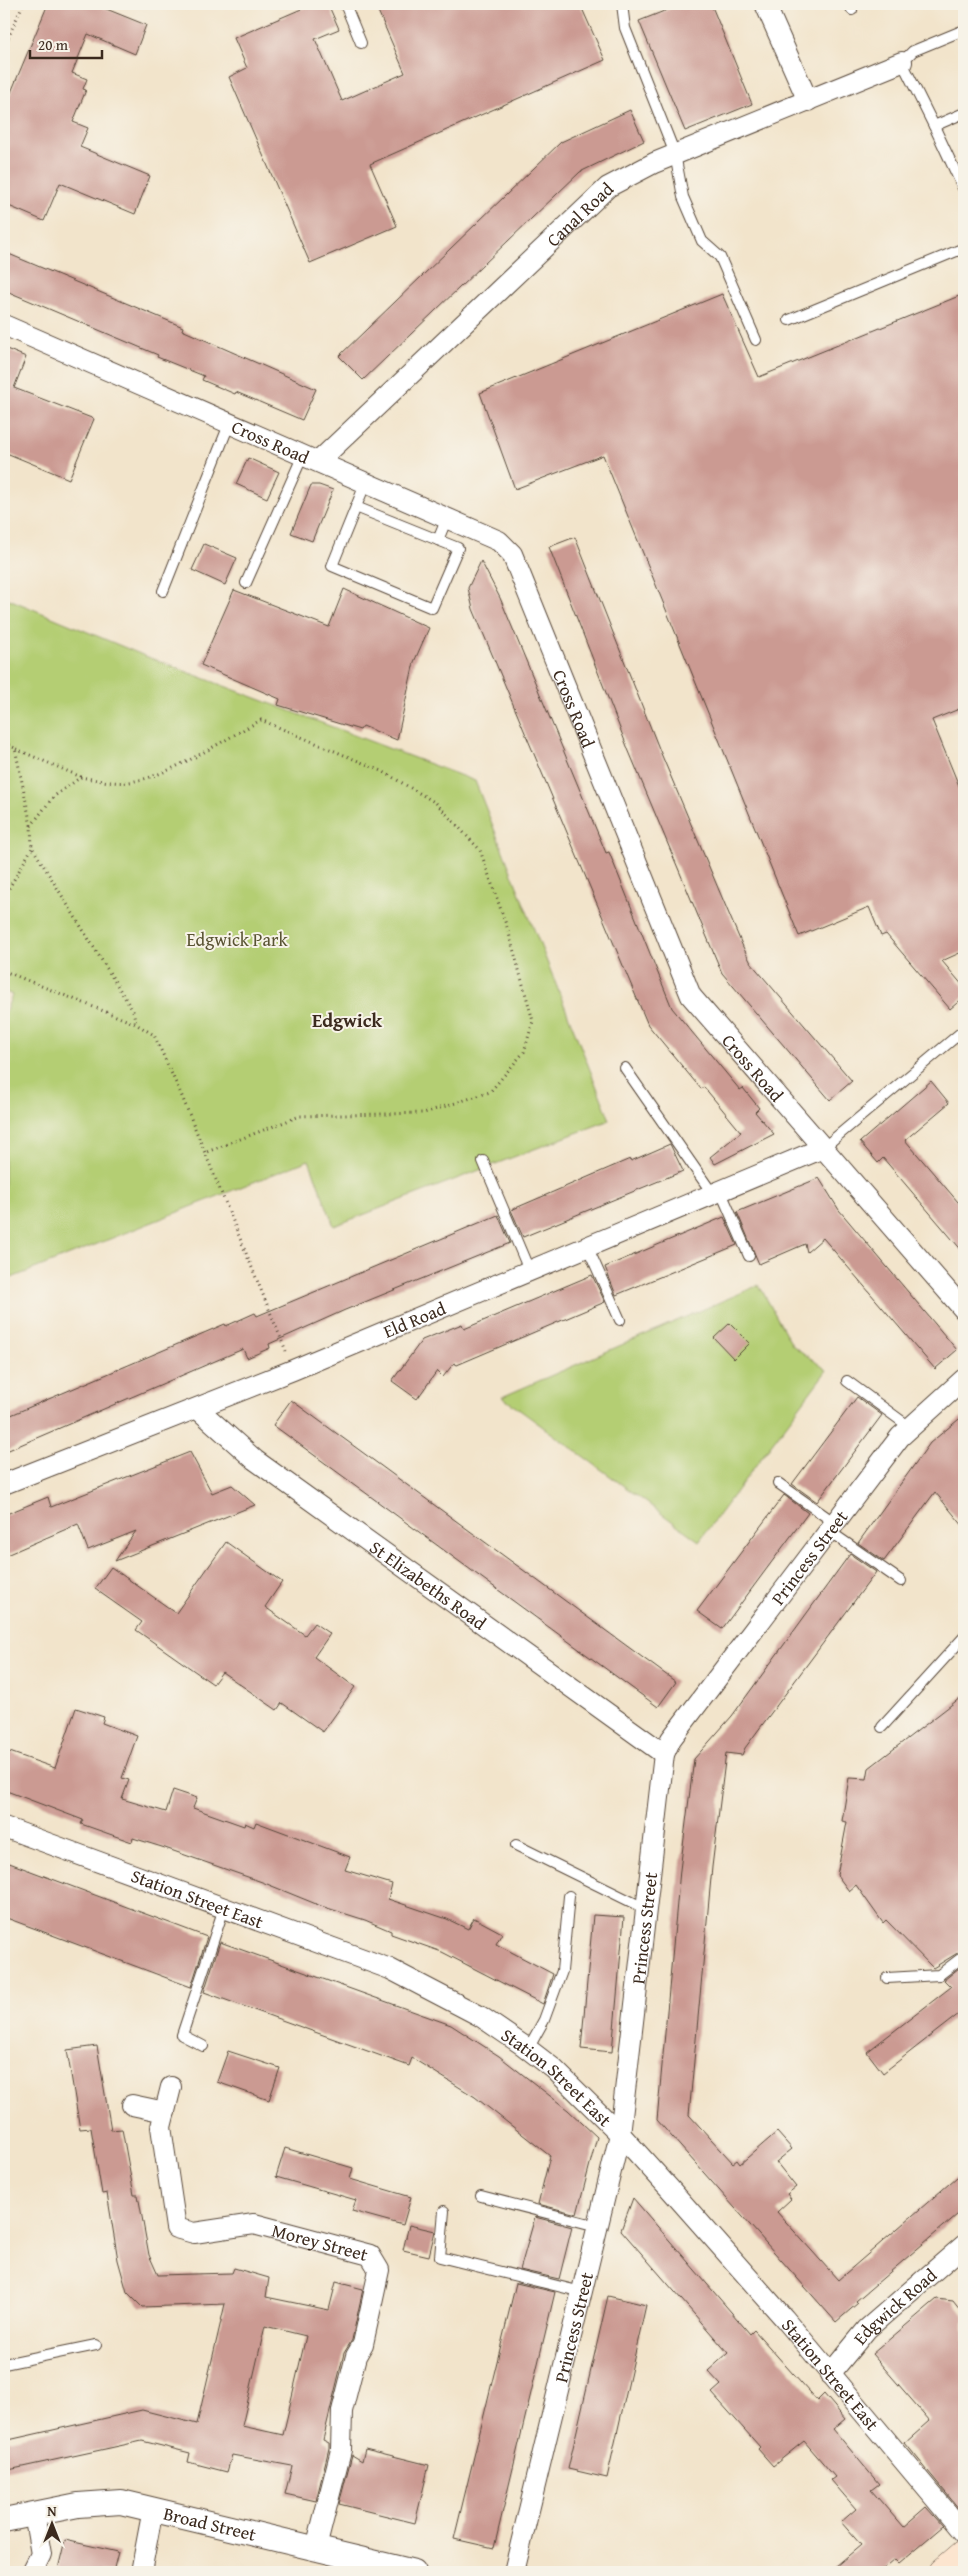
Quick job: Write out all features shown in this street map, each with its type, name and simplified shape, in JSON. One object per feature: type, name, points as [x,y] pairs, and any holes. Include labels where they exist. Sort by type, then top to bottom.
[{"type":"main road","points":[[943,2572],[964,2554]]},
{"type":"street","points":[[765,4],[808,101]]},
{"type":"street","name":"Canal Road","points":[[311,458],[608,187],[675,154],[902,62]]},
{"type":"street","name":"Cross Road","points":[[4,325],[499,541],[512,554],[691,996],[964,1310]]},
{"type":"street","name":"Eld Road","points":[[4,1484],[198,1409],[823,1148]]},
{"type":"street","name":"Princess Street","points":[[514,2572],[620,2134],[664,1754],[672,1739],[900,1437],[964,1379]]},
{"type":"street","name":"St Elizabeths Road","points":[[198,1409],[256,1460],[664,1754]]},
{"type":"street","name":"Station Street East","points":[[4,1826],[390,1969],[480,2016],[528,2049],[554,2069],[620,2134],[784,2318],[964,2533]]},
{"type":"street","name":"Morey Street","points":[[171,2087],[161,2126],[176,2228],[194,2233],[254,2224],[370,2255],[379,2270],[363,2344],[356,2356],[342,2411],[341,2450],[316,2548]]},
{"type":"street","points":[[132,2105],[164,2112]]},
{"type":"street","name":"Edgwick Road","points":[[830,2374],[867,2329],[964,2245]]},
{"type":"street","name":"Broad Street","points":[[4,2520],[78,2504],[122,2502],[316,2548],[367,2567],[414,2572]]},
{"type":"street","points":[[142,2572],[153,2509]]},
{"type":"street","points":[[32,2572],[41,2554],[34,2514]]},
{"type":"lane","points":[[345,4],[361,43]]},
{"type":"lane","points":[[622,4],[625,28],[675,154],[683,198],[702,241],[720,257],[756,340]]},
{"type":"lane","points":[[964,30],[913,51],[902,62],[964,190]]},
{"type":"lane","points":[[934,126],[964,113]]},
{"type":"lane","points":[[789,320],[964,248]]},
{"type":"lane","points":[[163,591],[230,422]]},
{"type":"lane","points":[[246,583],[311,458]]},
{"type":"lane","points":[[356,506],[458,548],[432,608],[332,566],[356,506],[366,482]]},
{"type":"lane","points":[[438,540],[447,518]]},
{"type":"lane","points":[[823,1148],[964,1030]]},
{"type":"lane","points":[[625,1068],[716,1192],[749,1256]]},
{"type":"lane","points":[[483,1161],[529,1270]]},
{"type":"lane","points":[[587,1246],[620,1320]]},
{"type":"lane","points":[[847,1381],[911,1428]]},
{"type":"lane","points":[[778,1483],[901,1581]]},
{"type":"lane","points":[[882,1727],[964,1637]]},
{"type":"lane","points":[[516,1845],[646,1909]]},
{"type":"lane","points":[[528,2049],[544,2020],[562,1971],[568,1896]]},
{"type":"lane","points":[[203,2046],[182,2036],[224,1908]]},
{"type":"lane","points":[[887,1978],[939,1975],[964,1956]]},
{"type":"lane","points":[[481,2196],[597,2226]]},
{"type":"lane","points":[[444,2211],[440,2257],[582,2292]]},
{"type":"lane","points":[[4,2364],[96,2345]]},
{"type":"path","points":[[4,47],[23,4]]},
{"type":"path","points":[[4,743],[80,777],[98,781],[133,782],[154,776],[261,720],[382,771],[436,803],[480,850],[508,930],[533,1021],[524,1052],[490,1092],[424,1113],[300,1116],[204,1153]]},
{"type":"path","points":[[15,748],[31,826],[32,848],[133,1011],[136,1024]]},
{"type":"path","points":[[31,826],[53,797],[80,777]]},
{"type":"path","points":[[4,897],[32,848]]},
{"type":"path","points":[[4,971],[136,1024],[154,1035],[181,1094],[204,1153],[250,1259],[293,1370]]},
{"type":"green space","name":"Edgwick Park","points":[[4,597],[145,656],[475,781],[610,1120],[334,1226],[309,1160],[4,1281],[4,1016],[12,995],[4,991]]},
{"type":"green space","points":[[759,1285],[792,1345],[827,1370],[699,1541],[502,1397]]},
{"type":"building","points":[[48,4],[94,4],[146,25],[135,54],[88,34],[72,73],[87,79],[83,89],[86,90],[73,122],[88,128],[80,147],[150,176],[135,214],[60,183],[44,221],[4,204],[4,109]]},
{"type":"building","points":[[313,4],[328,4],[339,29],[315,39],[342,101],[405,73],[375,4],[580,4],[605,60],[370,164],[397,226],[310,263],[229,77],[247,68],[234,38]]},
{"type":"building","points":[[682,4],[711,4],[752,104],[685,131],[639,21]]},
{"type":"building","points":[[630,110],[644,141],[580,172],[363,380],[339,356],[561,142]]},
{"type":"building","points":[[4,252],[183,327],[182,330],[316,389],[302,420],[202,380],[204,376],[157,357],[158,355],[4,290]]},
{"type":"building","points":[[722,294],[759,377],[964,294],[964,707],[932,720],[964,798],[964,951],[942,961],[964,987],[964,997],[950,1009],[886,934],[881,936],[869,907],[799,936],[603,455],[515,489],[480,393]]},
{"type":"building","points":[[4,348],[26,357],[14,388],[94,419],[69,479],[4,452]]},
{"type":"building","points":[[248,458],[279,472],[267,498],[236,484]]},
{"type":"building","points":[[311,485],[319,485],[333,490],[312,541],[291,533]]},
{"type":"building","points":[[575,537],[660,751],[751,963],[852,1081],[830,1100],[722,973],[628,749],[549,547]]},
{"type":"building","points":[[204,544],[237,558],[225,585],[192,570]]},
{"type":"building","points":[[481,561],[500,598],[606,853],[609,852],[672,1008],[740,1090],[743,1088],[759,1108],[755,1112],[774,1134],[715,1164],[710,1157],[741,1132],[704,1087],[701,1089],[648,1025],[473,609],[468,588]]},
{"type":"building","points":[[344,589],[429,628],[414,662],[397,740],[363,726],[360,730],[278,705],[280,699],[201,665],[234,590],[329,627]]},
{"type":"building","points":[[931,1081],[949,1103],[905,1140],[964,1209],[964,1253],[883,1158],[878,1163],[860,1142]]},
{"type":"building","points":[[670,1144],[683,1171],[523,1237],[511,1210]]},
{"type":"building","points":[[819,1178],[839,1210],[957,1350],[935,1369],[823,1238],[807,1252],[805,1244],[759,1264],[737,1212]]},
{"type":"building","points":[[498,1215],[510,1243],[345,1310],[269,1344],[270,1348],[247,1358],[243,1349],[4,1452],[4,1418],[225,1324],[226,1326],[255,1313],[257,1316]]},
{"type":"building","points":[[724,1217],[737,1245],[616,1295],[605,1267]]},
{"type":"building","points":[[592,1275],[605,1302],[457,1365],[454,1363],[443,1377],[437,1371],[417,1399],[392,1381],[422,1340],[462,1324],[464,1329]]},
{"type":"building","points":[[730,1323],[750,1343],[734,1359],[714,1338]]},
{"type":"building","points":[[857,1397],[882,1415],[817,1502],[792,1484]]},
{"type":"building","points":[[291,1400],[676,1682],[658,1707],[273,1425]]},
{"type":"building","points":[[964,1415],[964,1527],[935,1492],[884,1561],[858,1543],[930,1443]]},
{"type":"building","points":[[190,1452],[212,1493],[232,1485],[255,1505],[115,1561],[136,1531],[88,1550],[78,1524],[4,1556],[4,1515],[48,1497],[51,1507]]},
{"type":"building","points":[[784,1495],[808,1513],[722,1629],[697,1611]]},
{"type":"building","points":[[226,1542],[282,1582],[265,1607],[305,1635],[314,1623],[330,1634],[314,1657],[355,1687],[323,1732],[282,1703],[277,1710],[222,1672],[213,1684],[136,1630],[142,1622],[95,1589],[111,1567],[176,1613]]},
{"type":"building","points":[[850,1554],[876,1572],[745,1748],[742,1755],[726,1753],[712,1867],[689,2115],[733,2163],[737,2160],[740,2164],[777,2132],[792,2149],[776,2162],[796,2187],[787,2194],[791,2199],[777,2212],[838,2280],[964,2171],[964,2209],[856,2301],[858,2303],[836,2322],[657,2120],[680,1870],[694,1759],[732,1716]]},
{"type":"building","points":[[964,1695],[964,1949],[933,1968],[886,1920],[883,1923],[856,1885],[849,1891],[837,1875],[847,1822],[842,1821],[849,1778],[867,1779],[869,1768]]},
{"type":"building","points":[[76,1708],[104,1717],[102,1723],[137,1736],[122,1778],[129,1780],[122,1799],[166,1812],[173,1790],[197,1798],[193,1808],[244,1826],[245,1823],[254,1827],[256,1822],[350,1857],[345,1870],[392,1884],[388,1899],[447,1919],[468,1929],[474,1918],[502,1933],[496,1944],[553,1974],[543,2004],[442,1952],[391,1934],[391,1931],[365,1920],[321,1906],[262,1882],[165,1848],[133,1838],[132,1842],[81,1824],[83,1820],[4,1790],[4,1750],[55,1768]]},
{"type":"building","points":[[4,1861],[207,1937],[191,1987],[4,1917]]},
{"type":"building","points":[[593,1915],[624,1917],[612,2052],[581,2049]]},
{"type":"building","points":[[220,1942],[451,2025],[499,2056],[568,2110],[597,2137],[577,2214],[538,2204],[550,2156],[475,2097],[412,2058],[409,2066],[204,1992]]},
{"type":"building","points":[[964,1964],[964,2010],[883,2073],[867,2052],[951,1987],[944,1980]]},
{"type":"building","points":[[97,2046],[111,2130],[122,2129],[134,2195],[138,2195],[149,2255],[158,2275],[232,2273],[234,2268],[269,2278],[266,2297],[329,2310],[336,2282],[363,2289],[352,2340],[344,2353],[323,2440],[329,2443],[329,2448],[316,2501],[285,2494],[292,2466],[232,2455],[227,2472],[188,2462],[190,2453],[142,2441],[4,2471],[4,2441],[142,2410],[197,2424],[225,2304],[142,2307],[127,2292],[118,2260],[107,2193],[102,2194],[91,2128],[80,2129],[67,2050]],"holes":[[[265,2326],[306,2336],[283,2435],[242,2426]]]},
{"type":"building","points":[[228,2051],[280,2068],[269,2100],[217,2082]]},
{"type":"building","points":[[285,2148],[353,2168],[350,2179],[411,2197],[403,2225],[352,2211],[356,2200],[276,2177]]},
{"type":"building","points":[[633,2198],[750,2334],[754,2330],[817,2401],[824,2394],[845,2419],[833,2429],[879,2484],[871,2490],[903,2527],[926,2507],[943,2526],[899,2563],[895,2559],[880,2572],[829,2572],[861,2545],[841,2522],[856,2509],[831,2480],[835,2477],[804,2441],[773,2466],[758,2449],[760,2447],[712,2393],[721,2385],[708,2371],[728,2353],[621,2230]]},
{"type":"building","points":[[535,2217],[572,2227],[559,2279],[520,2270]]},
{"type":"building","points":[[409,2225],[435,2231],[429,2256],[403,2250]]},
{"type":"building","points":[[516,2283],[555,2292],[494,2548],[454,2539]]},
{"type":"building","points":[[608,2296],[646,2305],[607,2478],[568,2469]]},
{"type":"building","points":[[937,2299],[953,2301],[964,2315],[964,2515],[905,2443],[930,2421],[872,2354]]},
{"type":"building","points":[[365,2449],[429,2465],[415,2523],[339,2504],[352,2455],[362,2461]]},
{"type":"building","points":[[65,2540],[118,2552],[113,2572],[72,2572],[58,2569]]},
{"type":"district","name":"Edgwick","points":[[347,1020]]}]
